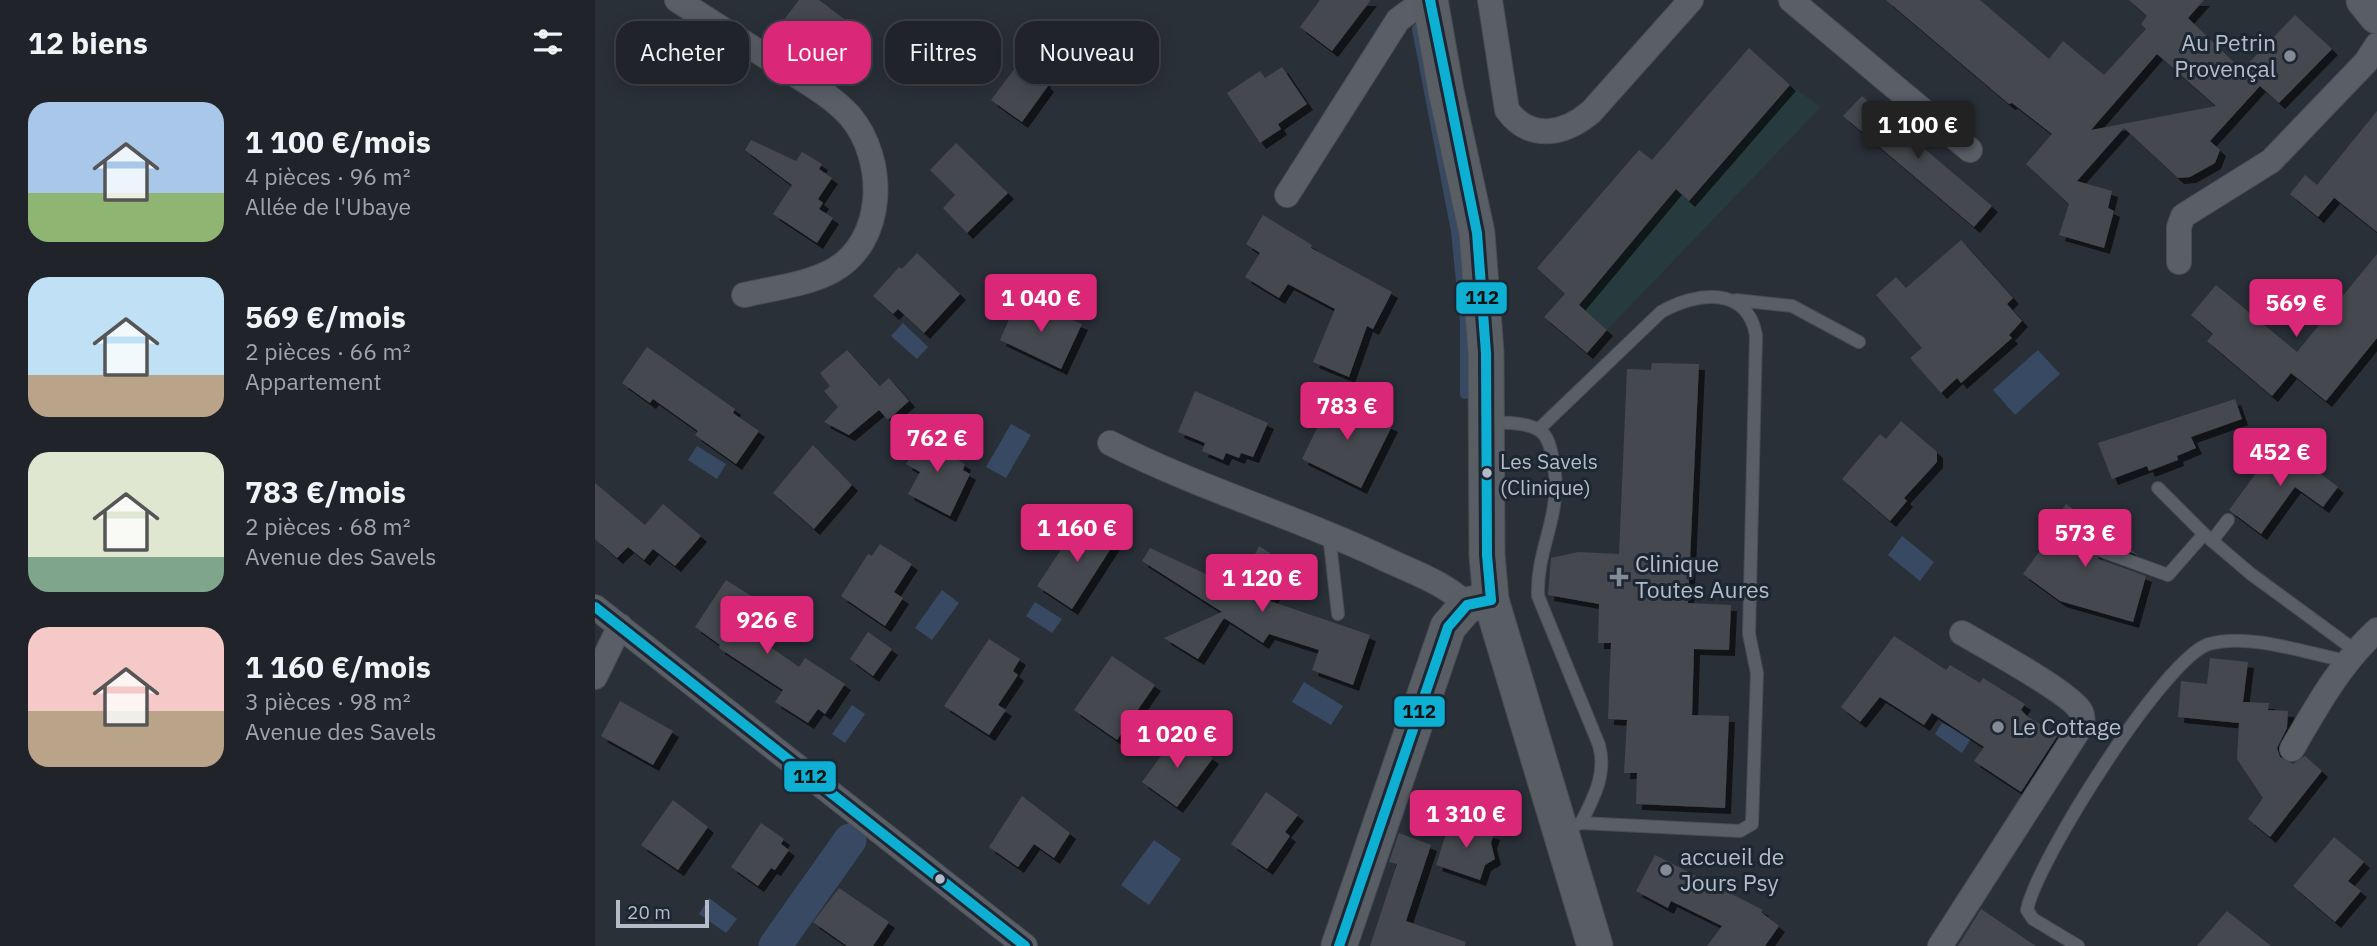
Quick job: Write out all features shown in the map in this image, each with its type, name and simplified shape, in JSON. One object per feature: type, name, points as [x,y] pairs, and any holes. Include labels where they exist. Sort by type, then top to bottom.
[{"type":"street","points":[[677,0],[830,98],[862,132],[872,157],[876,182],[875,208],[865,236],[849,259],[831,271],[802,282],[744,295]]},
{"type":"street","points":[[1287,195],[1398,20],[1428,0],[1477,233],[1486,353],[1487,422],[1487,555],[1479,602],[1570,827],[1595,946]]},
{"type":"street","points":[[1490,0],[1507,110],[1519,123],[1531,130],[1559,132],[1574,126],[1591,113],[1691,0]]},
{"type":"street","points":[[1791,0],[1970,150]]},
{"type":"street","points":[[2364,0],[2377,16]]},
{"type":"street","points":[[2179,262],[2179,227],[2183,216],[2271,161],[2366,62],[2377,46]]},
{"type":"street","points":[[1110,443],[1151,463],[1329,534],[1479,602]]},
{"type":"street","points":[[1339,946],[1442,641],[1453,618],[1479,602]]},
{"type":"street","points":[[595,607],[1025,946]]},
{"type":"street","points":[[595,677],[620,626]]},
{"type":"street","points":[[2292,750],[2323,695],[2352,656],[2377,630]]},
{"type":"street","points":[[1940,946],[2080,728],[2083,718],[2080,709],[2061,694],[1962,633]]},
{"type":"lane","points":[[1539,429],[1661,312],[1698,297],[1792,306],[1859,342]]},
{"type":"lane","points":[[1570,827],[1739,831],[1752,824],[1757,673],[1749,634],[1756,335],[1753,319],[1745,308],[1728,299]]},
{"type":"lane","points":[[1487,422],[1539,429],[1550,445],[1557,490],[1554,520],[1538,581],[1538,596],[1599,745],[1604,765],[1594,797],[1570,827]]},
{"type":"lane","points":[[2158,488],[2208,537],[2352,656]]},
{"type":"lane","points":[[2102,551],[2168,575],[2228,520]]},
{"type":"lane","points":[[1329,534],[1338,614]]},
{"type":"lane","points":[[2078,946],[2033,919],[2027,910],[2029,897],[2057,841],[2134,724],[2179,664],[2194,650],[2234,641],[2352,656]]},
{"type":"green space","points":[[1790,85],[1821,107],[1607,330],[1579,305],[1676,189],[1690,201]]},
{"type":"water","points":[[903,323],[928,347],[917,359],[891,336]]},
{"type":"water","points":[[2038,350],[2060,374],[2015,415],[1993,390]]},
{"type":"water","points":[[1011,424],[1031,435],[1006,478],[986,467]]},
{"type":"water","points":[[697,446],[726,464],[717,479],[688,460]]},
{"type":"water","points":[[1902,536],[1934,562],[1920,581],[1888,555]]},
{"type":"water","points":[[942,590],[959,603],[932,640],[915,628]]},
{"type":"water","points":[[1035,602],[1062,619],[1052,633],[1026,616]]},
{"type":"water","points":[[1304,682],[1343,706],[1331,725],[1292,702]]},
{"type":"water","points":[[852,705],[865,714],[845,743],[832,734]]},
{"type":"water","points":[[1942,723],[1972,737],[1962,753],[1935,734]]},
{"type":"water","points":[[1154,840],[1181,859],[1149,905],[1121,885]]},
{"type":"water","points":[[709,898],[737,919],[726,933],[699,914]]},
{"type":"building","points":[[799,0],[819,0],[847,21],[783,21]]},
{"type":"building","points":[[1320,0],[1371,0],[1332,51],[1300,27]]},
{"type":"building","points":[[1886,0],[1980,0],[2049,59],[2063,41],[2104,75],[2146,29],[2141,24],[2147,16],[2129,0],[2204,0],[2188,18],[2242,70],[2295,15],[2332,49],[2279,103],[2260,86],[2210,141],[2220,150],[2215,163],[2190,177],[2178,178],[2124,128],[2077,181],[2112,191],[2108,208],[2114,211],[2104,248],[2059,235],[2069,204],[2026,164],[2052,134],[2012,103],[2009,104]],"holes":[[[2157,54],[2216,106],[2091,130]]]},
{"type":"building","points":[[1749,48],[1790,85],[1689,201],[1676,189],[1579,305],[1607,330],[1587,353],[1544,317],[1565,294],[1537,268],[1639,150],[1652,160]]},
{"type":"building","points":[[1282,67],[1307,104],[1278,124],[1281,129],[1260,143],[1227,93],[1260,71],[1265,78]]},
{"type":"building","points":[[1015,68],[1015,84],[1048,86],[1022,122],[991,100]]},
{"type":"building","points":[[1862,96],[1992,206],[1974,227],[1843,116]]},
{"type":"building","points":[[2377,111],[2377,232],[2332,196],[2334,198],[2318,217],[2290,194],[2305,175],[2317,185]]},
{"type":"building","points":[[751,140],[796,161],[802,152],[822,164],[819,169],[832,178],[818,199],[823,203],[819,209],[833,218],[817,243],[773,214],[792,185],[745,150]]},
{"type":"building","points":[[956,143],[1008,193],[967,233],[943,208],[955,195],[930,170]]},
{"type":"building","points":[[1263,215],[1312,245],[1311,248],[1392,292],[1373,329],[1367,326],[1349,377],[1313,362],[1335,309],[1288,284],[1279,298],[1245,277],[1260,253],[1246,244]]},
{"type":"building","points":[[1961,240],[2013,298],[2007,304],[2022,321],[2009,335],[2012,338],[1961,383],[1957,378],[1941,393],[1910,358],[1922,348],[1876,295],[1896,277],[1906,288]]},
{"type":"building","points":[[917,253],[960,294],[924,333],[898,309],[893,314],[873,296],[899,267],[902,269]]},
{"type":"building","points":[[2377,254],[2377,338],[2326,401],[2291,373],[2272,396],[2207,341],[2213,334],[2191,315],[2216,285],[2297,352]]},
{"type":"building","points":[[1017,301],[1056,319],[1058,314],[1082,324],[1061,369],[1000,340]]},
{"type":"building","points":[[647,347],[735,409],[733,413],[759,431],[736,464],[695,435],[698,431],[653,399],[650,403],[622,383]]},
{"type":"building","points":[[847,350],[880,386],[889,378],[909,401],[888,420],[879,410],[849,435],[824,422],[838,407],[824,391],[830,386],[820,373]]},
{"type":"building","name":"Clinique Toutes Aures","points":[[1652,363],[1699,364],[1688,603],[1731,605],[1729,650],[1694,649],[1692,715],[1729,716],[1725,808],[1636,804],[1637,773],[1624,773],[1627,720],[1608,719],[1611,643],[1598,643],[1599,604],[1548,595],[1551,558],[1578,552],[1619,554],[1627,369],[1651,370]]},
{"type":"building","points":[[1195,391],[1268,423],[1253,457],[1241,453],[1239,458],[1226,453],[1223,460],[1202,451],[1205,443],[1178,432]]},
{"type":"building","points":[[1332,397],[1392,426],[1361,488],[1302,459]]},
{"type":"building","points":[[2235,399],[2242,419],[2191,437],[2196,448],[2177,456],[2178,460],[2149,471],[2147,466],[2112,479],[2098,443]]},
{"type":"building","points":[[1901,421],[1937,452],[1937,462],[1904,498],[1907,501],[1890,521],[1842,479],[1880,434],[1886,439]]},
{"type":"building","points":[[931,426],[947,443],[943,451],[965,464],[963,470],[970,474],[950,516],[908,494],[920,472],[906,464]]},
{"type":"building","points":[[2279,442],[2338,487],[2323,507],[2295,487],[2261,534],[2229,510]]},
{"type":"building","points":[[813,445],[852,485],[814,529],[773,493]]},
{"type":"building","points":[[595,483],[645,525],[663,504],[701,536],[675,566],[653,549],[644,560],[628,547],[617,558],[595,539]]},
{"type":"building","points":[[2066,504],[2138,555],[2104,543],[2097,544],[2094,549],[2099,559],[2146,576],[2133,622],[2060,601],[2023,574],[2055,530],[2050,527]]},
{"type":"building","points":[[1086,519],[1117,539],[1072,609],[1037,586],[1070,536],[1073,537]]},
{"type":"building","points":[[880,544],[912,564],[894,592],[903,598],[885,626],[841,596],[868,554],[872,556]]},
{"type":"building","points":[[1259,546],[1291,567],[1270,601],[1370,635],[1353,685],[1312,670],[1319,650],[1269,634],[1263,643],[1224,618],[1198,659],[1164,638],[1222,612],[1142,561],[1150,548],[1238,589]]},
{"type":"building","points":[[726,580],[753,597],[743,612],[759,623],[752,634],[799,667],[805,658],[845,684],[825,714],[818,709],[808,723],[775,702],[783,690],[719,648],[720,645],[695,627]]},
{"type":"building","points":[[868,632],[892,649],[873,676],[850,659]]},
{"type":"building","name":"Le Cottage","points":[[1894,636],[1946,670],[1950,665],[1980,683],[1983,678],[2025,704],[2021,710],[2028,717],[2058,735],[2021,792],[1974,761],[1984,747],[1932,713],[1924,725],[1880,697],[1860,722],[1841,707]]},
{"type":"building","points":[[989,639],[1020,659],[1013,671],[1018,675],[998,705],[1006,710],[989,735],[944,706]]},
{"type":"building","points":[[1112,656],[1155,685],[1117,740],[1074,710]]},
{"type":"building","points":[[2210,658],[2248,662],[2243,702],[2269,703],[2268,710],[2288,711],[2287,728],[2277,748],[2280,757],[2293,764],[2305,756],[2322,771],[2270,837],[2248,819],[2263,798],[2237,759],[2239,723],[2178,717],[2181,681],[2207,684]]},
{"type":"building","points":[[620,701],[673,731],[653,765],[601,736]]},
{"type":"building","points":[[1178,733],[1213,758],[1177,807],[1142,782]]},
{"type":"building","points":[[1266,792],[1298,815],[1285,832],[1290,836],[1267,869],[1231,844]]},
{"type":"building","points":[[1022,796],[1070,833],[1054,858],[1034,844],[1018,867],[989,847]]},
{"type":"building","points":[[673,800],[708,827],[678,870],[641,845]]},
{"type":"building","points":[[1450,821],[1494,834],[1491,843],[1495,859],[1485,865],[1480,880],[1436,865]]},
{"type":"building","points":[[761,823],[784,839],[781,844],[789,850],[775,870],[771,868],[758,886],[731,867]]},
{"type":"building","points":[[1399,833],[1431,845],[1406,921],[1466,942],[1465,946],[1370,946],[1397,864],[1389,862]]},
{"type":"building","points":[[2334,837],[2364,862],[2348,881],[2361,891],[2335,922],[2293,886]]},
{"type":"building","points":[[1655,855],[1763,910],[1761,912],[1779,926],[1765,946],[1707,946],[1722,926],[1671,901],[1668,908],[1636,891]]},
{"type":"building","points":[[839,888],[889,922],[873,946],[847,946],[813,922]]},
{"type":"building","points":[[1981,909],[2036,946],[1958,946]]},
{"type":"building","points":[[2227,911],[2271,946],[2197,946]]},
{"type":"waterway","points":[[1417,29],[1456,231],[1465,322],[1465,394]]},
{"type":"waterway","points":[[775,946],[850,840]]},
{"type":"transit line","name":"112","points":[[1430,0],[1477,233],[1486,353],[1487,555],[1491,600]]},
{"type":"transit line","name":"112","points":[[1339,946],[1448,627],[1467,605],[1491,600]]},
{"type":"transit line","name":"112","points":[[595,607],[1025,946]]},
{"type":"place","name":"Au Petrin Provençal","points":[[2290,56]]},
{"type":"place","name":"Les Savels (Clinique)","points":[[1487,473]]},
{"type":"place","name":"Clinique Toutes Aures","points":[[1619,577]]},
{"type":"place","name":"Le Cottage","points":[[1998,727]]},
{"type":"place","name":"accueil de Jours Psy","points":[[1666,870]]}]
